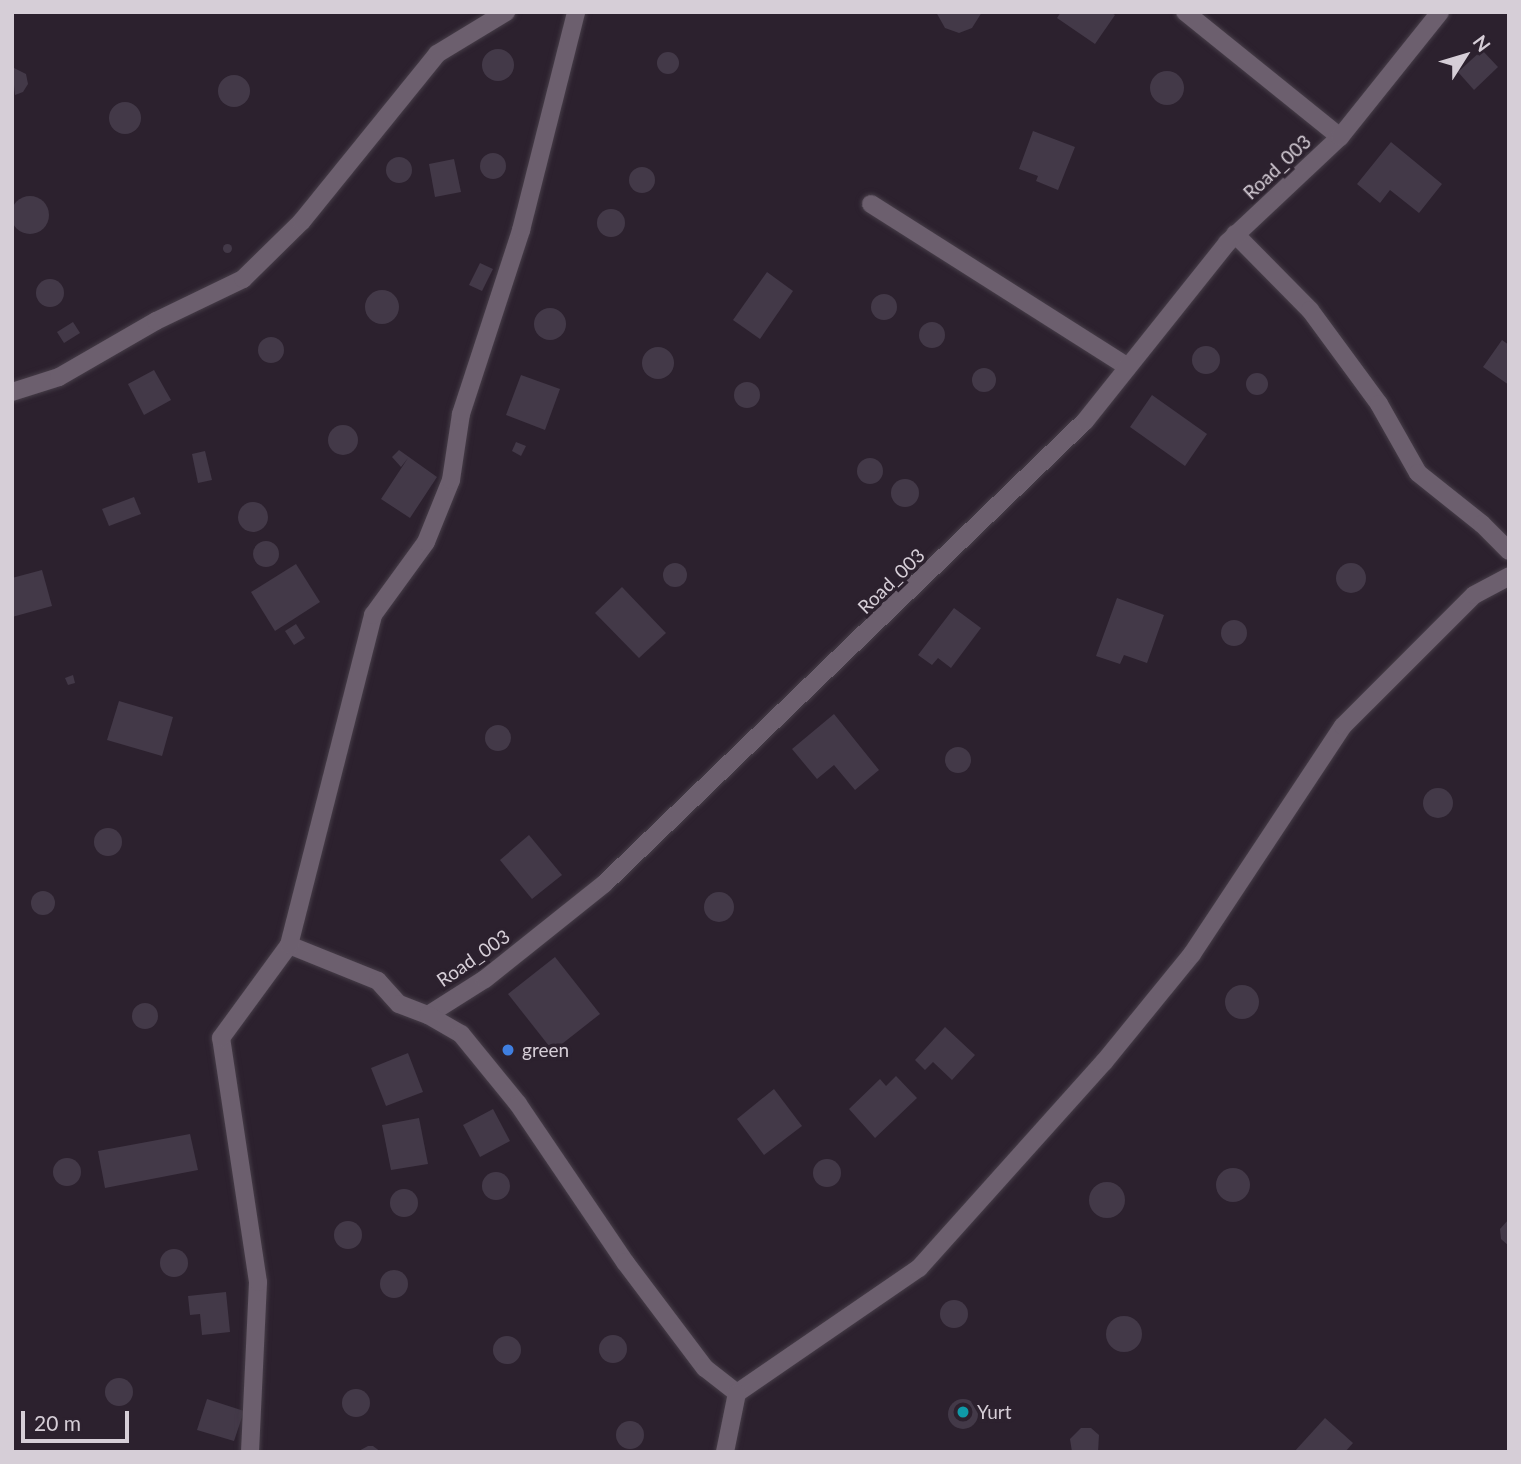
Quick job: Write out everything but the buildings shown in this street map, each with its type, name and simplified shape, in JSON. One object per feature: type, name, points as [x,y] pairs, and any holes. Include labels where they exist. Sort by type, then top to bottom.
[{"type":"street","points":[[12,392],[59,377],[156,321],[243,279],[302,221],[438,54],[506,12]]},
{"type":"street","points":[[250,1452],[258,1282],[220,1038],[289,945],[373,615],[426,542],[451,480],[461,414],[521,230],[576,12]]},
{"type":"street","points":[[1185,12],[1340,136]]},
{"type":"street","name":"Road_003","points":[[428,1015],[485,979],[604,884],[1085,421],[1235,234],[1340,136],[1440,12]]},
{"type":"street","points":[[871,204],[1128,367]]},
{"type":"street","points":[[1235,234],[1310,310],[1379,404],[1418,473],[1482,524],[1509,551]]},
{"type":"street","points":[[725,1452],[737,1393],[919,1268],[1104,1062],[1192,954],[1343,726],[1474,595],[1509,576]]},
{"type":"street","points":[[289,945],[378,981],[399,1004],[428,1015],[461,1034],[518,1104],[625,1262],[705,1368],[737,1393]]},
{"type":"place","name":"green","points":[[508,1050]]},
{"type":"place","name":"Yurt","points":[[963,1412]]}]
